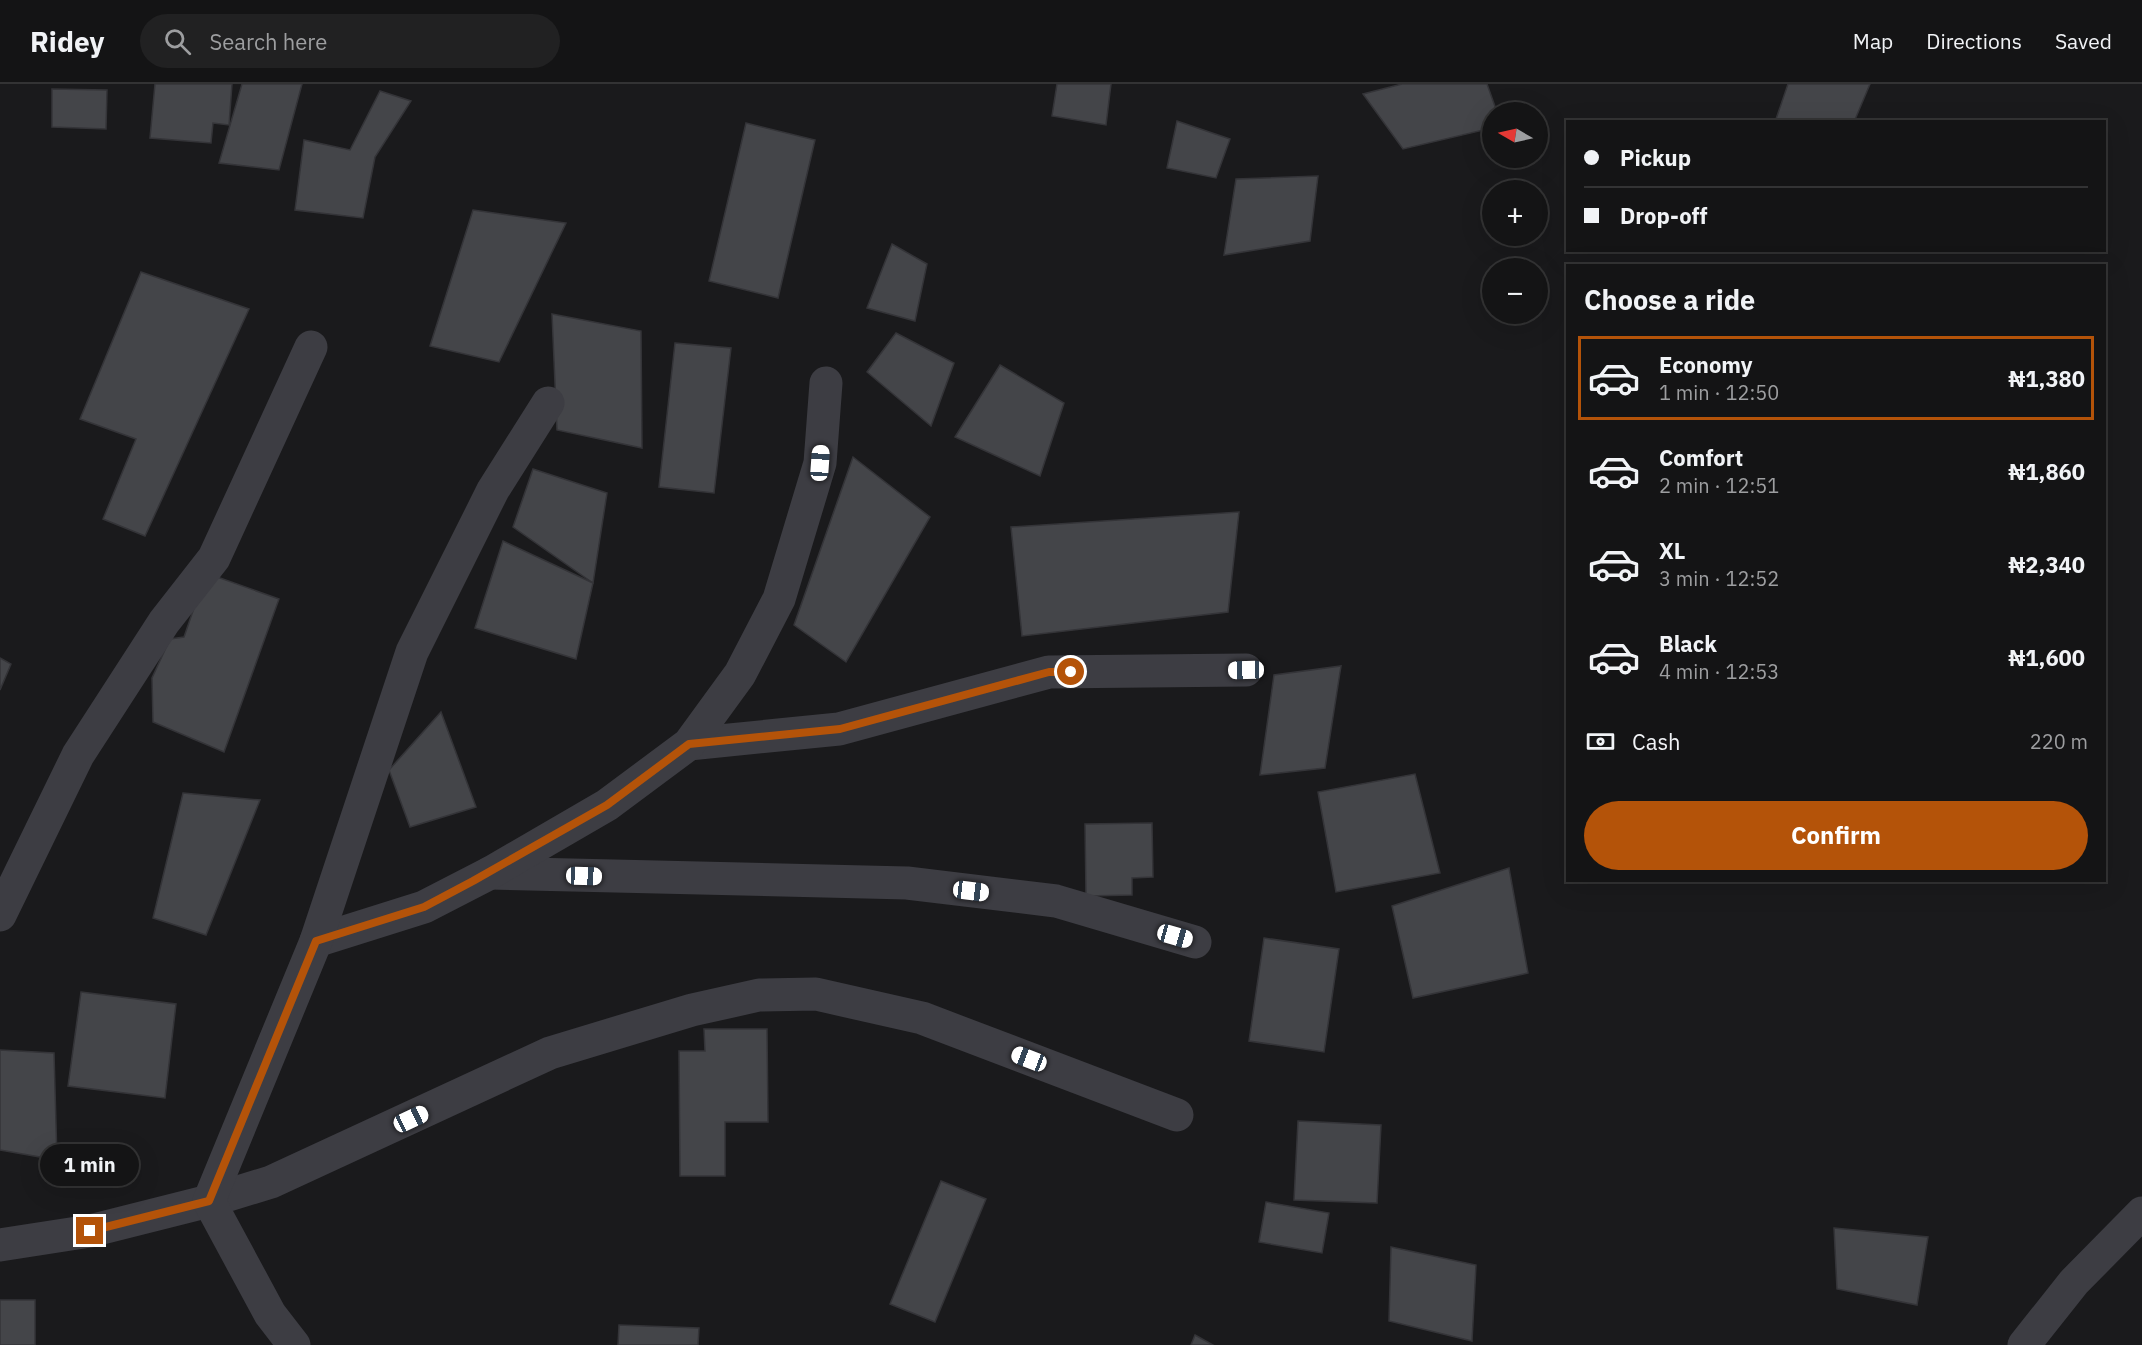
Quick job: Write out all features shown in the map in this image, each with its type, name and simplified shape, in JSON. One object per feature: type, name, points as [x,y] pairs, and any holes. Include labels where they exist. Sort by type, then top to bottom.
[{"type":"street","points":[[0,915],[78,755],[164,622],[214,558],[311,347]]},
{"type":"street","points":[[316,941],[424,907],[490,873],[607,805],[689,744],[740,674],[779,599],[820,463],[826,383]]},
{"type":"street","points":[[209,1201],[316,941],[412,652],[493,490],[548,403]]},
{"type":"street","points":[[689,744],[840,729],[1049,672],[1246,670]]},
{"type":"street","points":[[490,873],[907,883],[1056,902],[1195,942]]},
{"type":"street","points":[[0,1245],[90,1231],[209,1201],[271,1182],[550,1053],[692,1010],[759,995],[816,994],[922,1018],[1177,1115]]},
{"type":"street","points":[[209,1201],[270,1314],[294,1345]]},
{"type":"street","points":[[2024,1345],[2073,1282],[2142,1213]]},
{"type":"building","points":[[155,84],[232,84],[229,125],[213,123],[211,143],[150,138]]},
{"type":"building","points":[[242,84],[302,84],[279,170],[219,163]]},
{"type":"building","points":[[1057,84],[1111,84],[1106,125],[1052,116]]},
{"type":"building","points":[[1402,84],[1487,84],[1493,102],[1482,102],[1482,130],[1403,149],[1363,94]]},
{"type":"building","points":[[1788,84],[1870,84],[1855,120],[1776,120]]},
{"type":"building","points":[[52,89],[107,90],[106,129],[52,127]]},
{"type":"building","points":[[380,91],[411,101],[375,157],[363,218],[295,210],[304,140],[350,150]]},
{"type":"building","points":[[1177,121],[1230,139],[1216,178],[1167,168]]},
{"type":"building","points":[[746,123],[815,140],[778,298],[709,281]]},
{"type":"building","points":[[1318,176],[1310,241],[1224,255],[1236,179]]},
{"type":"building","points":[[473,210],[566,223],[499,362],[430,346]]},
{"type":"building","points":[[892,244],[927,264],[915,321],[867,308]]},
{"type":"building","points":[[141,272],[249,309],[145,536],[103,519],[136,439],[80,419]]},
{"type":"building","points":[[552,314],[641,331],[642,448],[557,430]]},
{"type":"building","points":[[896,333],[954,363],[931,426],[867,372]]},
{"type":"building","points":[[675,343],[731,348],[714,493],[659,487]]},
{"type":"building","points":[[1000,365],[1064,403],[1040,476],[955,437]]},
{"type":"building","points":[[853,457],[930,517],[846,662],[794,625]]},
{"type":"building","points":[[533,469],[607,493],[593,583],[513,527]]},
{"type":"building","points":[[1239,512],[1228,612],[1022,636],[1011,527]]},
{"type":"building","points":[[503,541],[593,583],[576,659],[475,628]]},
{"type":"building","points":[[206,573],[279,599],[224,752],[153,722],[152,678],[170,639],[184,637]]},
{"type":"building","points":[[0,658],[11,664],[0,690]]},
{"type":"building","points":[[1341,666],[1325,768],[1260,775],[1274,675]]},
{"type":"building","points":[[441,712],[476,807],[410,827],[389,770]]},
{"type":"building","points":[[1415,774],[1440,873],[1336,892],[1318,792]]},
{"type":"building","points":[[183,793],[260,800],[206,935],[153,918]]},
{"type":"building","points":[[1152,823],[1153,877],[1132,878],[1132,895],[1086,896],[1085,824]]},
{"type":"building","points":[[1509,868],[1528,973],[1413,998],[1392,906]]},
{"type":"building","points":[[1264,938],[1339,949],[1324,1052],[1249,1041]]},
{"type":"building","points":[[81,992],[176,1004],[165,1098],[68,1086]]},
{"type":"building","points":[[704,1029],[767,1029],[768,1122],[725,1122],[725,1176],[680,1176],[679,1051],[705,1051]]},
{"type":"building","points":[[0,1050],[54,1053],[57,1160],[0,1150]]},
{"type":"building","points":[[1298,1121],[1381,1125],[1377,1203],[1294,1200]]},
{"type":"building","points":[[941,1181],[986,1199],[935,1322],[890,1304]]},
{"type":"building","points":[[1266,1202],[1329,1213],[1322,1253],[1259,1242]]},
{"type":"building","points":[[1834,1228],[1928,1237],[1917,1305],[1837,1289]]},
{"type":"building","points":[[1391,1247],[1476,1265],[1472,1341],[1389,1321]]},
{"type":"building","points":[[0,1300],[35,1300],[35,1345],[0,1345]]},
{"type":"building","points":[[619,1325],[699,1328],[698,1345],[618,1345]]},
{"type":"building","points":[[1195,1335],[1213,1345],[1191,1345]]},
{"type":"route","points":[[90,1231],[209,1201],[316,941],[424,907],[490,873],[607,805],[689,744],[840,729],[1049,672],[1071,672]]}]
